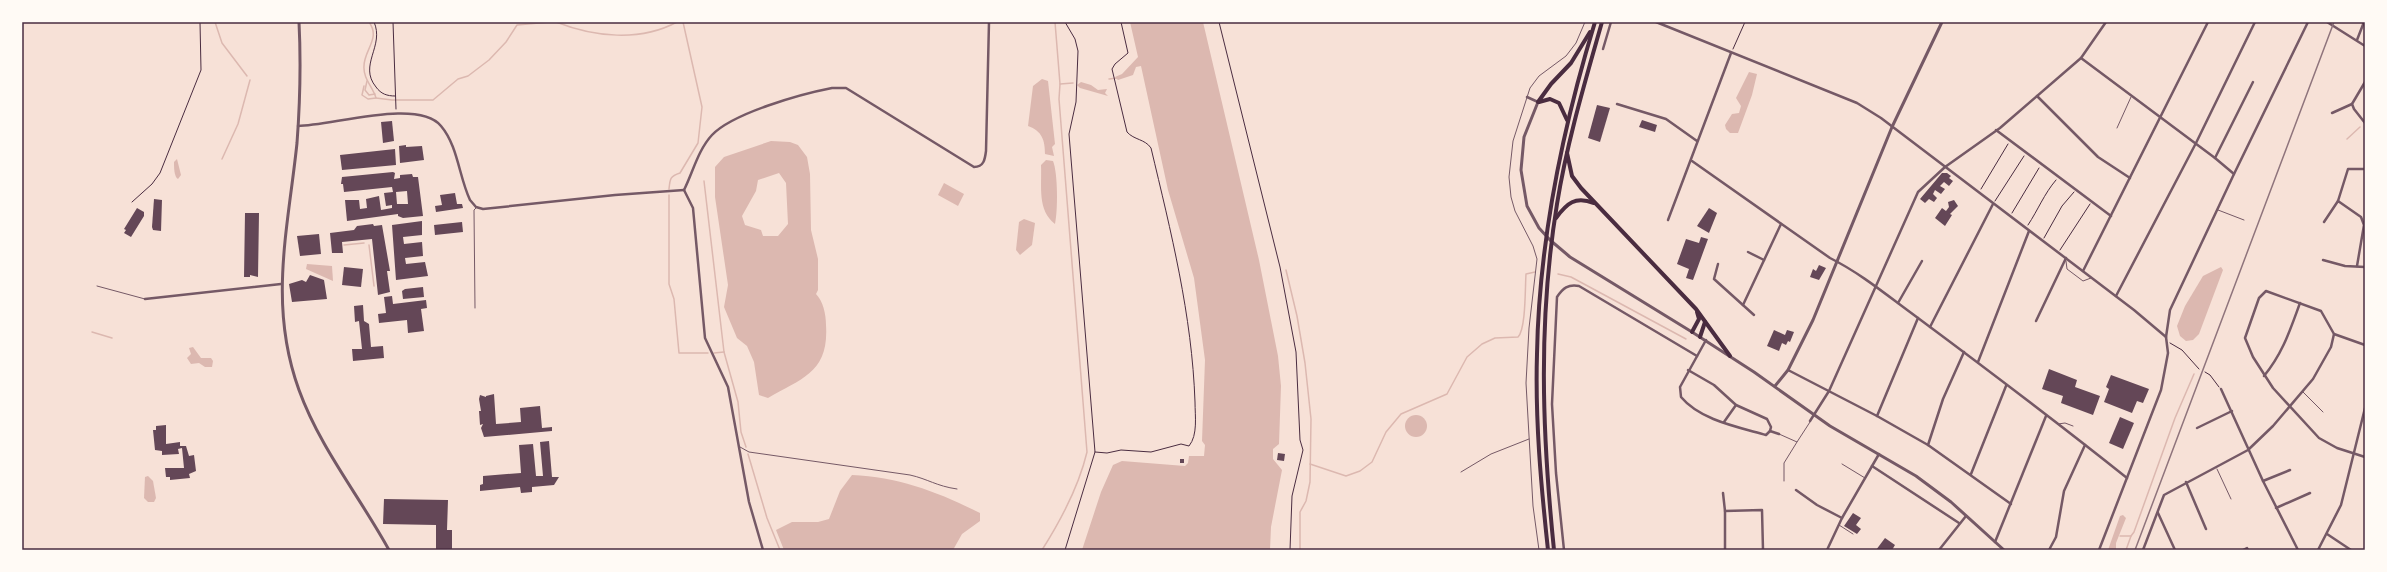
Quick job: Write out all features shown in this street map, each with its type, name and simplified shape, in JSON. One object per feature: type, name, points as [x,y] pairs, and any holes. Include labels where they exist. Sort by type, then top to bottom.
[{"type":"highway","points":[[1554,550],[1546,469],[1542,380],[1546,284],[1554,220],[1567,151],[1602,22]]},
{"type":"highway","points":[[1538,102],[1551,84],[1572,63],[1594,24]]},
{"type":"highway","points":[[1548,550],[1537,408],[1538,329],[1541,283],[1550,208],[1567,122],[1594,24]]},
{"type":"highway","points":[[1538,102],[1550,99],[1559,103],[1567,122]]},
{"type":"highway","points":[[1567,151],[1572,176],[1597,205],[1696,309],[1730,356]]},
{"type":"highway","points":[[1554,220],[1565,205],[1574,200],[1585,200],[1597,205]]},
{"type":"highway","points":[[1692,332],[1699,319],[1696,309]]},
{"type":"highway","points":[[1700,337],[1705,322]]},
{"type":"street","points":[[299,22],[298,126],[284,233],[281,284],[285,339],[299,390],[325,446],[389,550]]},
{"type":"street","points":[[684,190],[712,135],[725,126],[743,115],[832,88],[846,88],[974,167],[979,167],[984,163],[986,151],[989,22]]},
{"type":"street","points":[[1603,49],[1611,22]]},
{"type":"street","points":[[1656,22],[1857,103],[1892,127],[2083,270],[2166,338],[2168,343],[2168,353],[2161,390],[2099,550]]},
{"type":"street","points":[[1775,386],[1788,370],[1813,320],[1892,127],[1942,22]]},
{"type":"street","points":[[1810,421],[1829,391],[1918,192],[1945,167],[1996,130],[2081,58],[2106,22]]},
{"type":"street","points":[[2083,270],[2208,22]]},
{"type":"street","points":[[2116,296],[2196,143],[2255,22]]},
{"type":"street","points":[[2166,338],[2170,310],[2308,22]]},
{"type":"street","points":[[2327,22],[2365,46]]},
{"type":"street","points":[[2357,40],[2364,22]]},
{"type":"street","points":[[1668,220],[1692,161],[1697,141],[1732,53]]},
{"type":"street","points":[[2081,58],[2160,119],[2216,158],[2234,174]]},
{"type":"street","points":[[2216,158],[2253,82]]},
{"type":"street","points":[[2332,113],[2352,104],[2365,82]]},
{"type":"street","points":[[2037,96],[2098,157],[2130,178]]},
{"type":"street","points":[[1527,97],[1538,102],[1524,137],[1520,170],[1525,199],[1534,220],[1550,240],[1570,257],[1706,340],[1775,386],[1814,416],[1922,480],[2004,550]]},
{"type":"street","points":[[1617,104],[1666,119],[1697,141]]},
{"type":"street","points":[[2352,104],[2365,123]]},
{"type":"street","points":[[298,126],[396,115],[423,116],[435,120],[448,137],[467,194],[476,207],[490,210],[615,195],[684,190]]},
{"type":"street","points":[[1996,130],[2111,216]]},
{"type":"street","points":[[1692,161],[1781,224],[1875,286],[1978,362],[2006,386],[2127,478]]},
{"type":"street","points":[[2324,222],[2338,202],[2348,169],[2365,168]]},
{"type":"street","points":[[684,190],[692,208],[704,332],[710,349],[728,387],[749,502],[763,550]]},
{"type":"street","points":[[2338,202],[2361,217],[2364,225],[2356,266]]},
{"type":"street","points":[[1930,327],[1993,204]]},
{"type":"street","points":[[1743,305],[1781,224]]},
{"type":"street","points":[[1978,362],[2030,230]]},
{"type":"street","points":[[1748,252],[1764,260]]},
{"type":"street","points":[[2036,321],[2066,258]]},
{"type":"street","points":[[2323,260],[2344,266],[2365,267]]},
{"type":"street","points":[[1898,303],[1922,261]]},
{"type":"street","points":[[1718,264],[1714,279],[1754,315]]},
{"type":"street","points":[[145,299],[281,284]]},
{"type":"street","points":[[1564,550],[1556,473],[1552,404],[1557,297],[1562,289],[1566,286],[1579,286],[1697,356]]},
{"type":"street","points":[[2365,345],[2334,334],[2321,311],[2266,291],[2259,298],[2245,341],[2264,376],[2290,407],[2324,442],[2365,457]]},
{"type":"street","points":[[2264,376],[2276,361],[2285,345],[2300,303]]},
{"type":"street","points":[[1877,416],[1918,318]]},
{"type":"street","points":[[2142,550],[2164,495],[2248,450],[2303,392],[2321,366],[2334,334]]},
{"type":"street","points":[[1688,370],[1714,385],[1736,405],[1767,419],[1771,427],[1770,431],[1766,435],[1724,422],[1692,408],[1681,397],[1680,387],[1688,370],[1706,340]]},
{"type":"street","points":[[1928,446],[1943,399],[1964,352]]},
{"type":"street","points":[[1788,370],[1877,416],[1928,446],[1971,474],[2011,504]]},
{"type":"street","points":[[1971,474],[2006,386]]},
{"type":"street","points":[[2221,389],[2232,410],[2248,450],[2298,550]]},
{"type":"street","points":[[1724,422],[1736,405]]},
{"type":"street","points":[[2318,550],[2328,534],[2341,505],[2365,408]]},
{"type":"street","points":[[2197,428],[2232,410]]},
{"type":"street","points":[[1995,542],[2046,416]]},
{"type":"street","points":[[1770,431],[1779,434]]},
{"type":"street","points":[[2049,550],[2056,538],[2064,491],[2085,445]]},
{"type":"street","points":[[1827,550],[1842,518],[1879,454]]},
{"type":"street","points":[[1872,466],[1959,523]]},
{"type":"street","points":[[2263,481],[2290,470]]},
{"type":"street","points":[[2186,482],[2206,529]]},
{"type":"street","points":[[1796,490],[1817,505],[1842,518]]},
{"type":"street","points":[[1723,493],[1726,550]]},
{"type":"street","points":[[2276,508],[2310,494]]},
{"type":"street","points":[[1725,511],[1762,510],[1763,550]]},
{"type":"street","points":[[2158,513],[2175,550]]},
{"type":"street","points":[[1939,550],[1966,516]]},
{"type":"street","points":[[2328,534],[2351,550]]},
{"type":"street","points":[[2243,550],[2247,548],[2248,550]]},
{"type":"lane","points":[[1539,550],[1533,506],[1526,383],[1529,328],[1537,259],[1533,246],[1515,211],[1509,176],[1513,142],[1527,97],[1539,76],[1566,56],[1573,47],[1585,22]]},
{"type":"lane","points":[[2117,128],[2131,96]]},
{"type":"lane","points":[[476,207],[474,210],[476,308]]},
{"type":"lane","points":[[2217,210],[2244,220]]},
{"type":"lane","points":[[2066,258],[2067,269],[2075,276],[2083,281],[2092,278]]},
{"type":"lane","points":[[97,286],[145,299]]},
{"type":"lane","points":[[2303,392],[2323,412]]},
{"type":"lane","points":[[1784,481],[1784,463],[1810,421]]},
{"type":"lane","points":[[2057,424],[2065,423],[2073,426]]},
{"type":"lane","points":[[1779,434],[1797,442]]},
{"type":"lane","points":[[1461,472],[1491,454],[1529,439]]},
{"type":"lane","points":[[739,447],[751,452],[910,475],[923,478],[939,487],[957,489]]},
{"type":"lane","points":[[1842,464],[1866,478]]},
{"type":"lane","points":[[2216,468],[2231,499]]},
{"type":"lane","points":[[1839,525],[1854,534]]},
{"type":"path","points":[[132,202],[152,184],[160,173],[201,70],[200,22]]},
{"type":"path","points":[[374,22],[377,38],[368,66],[369,76],[378,91],[387,96],[395,97]]},
{"type":"path","points":[[393,22],[396,115]]},
{"type":"path","points":[[1065,22],[1075,39],[1078,51],[1076,102],[1069,134],[1095,452],[1065,550]]},
{"type":"path","points":[[1095,452],[1107,453],[1121,450],[1151,452],[1181,444],[1189,446],[1195,432],[1194,366],[1188,314],[1156,168],[1149,146],[1143,140],[1133,138],[1127,132],[1114,77],[1113,66],[1128,53],[1121,22]]},
{"type":"path","points":[[1219,22],[1280,267],[1296,352],[1300,443],[1303,450],[1292,496],[1290,550]]},
{"type":"path","points":[[1732,53],[1745,22]]},
{"type":"path","points":[[1979,192],[1988,180],[2010,140]]},
{"type":"path","points":[[1993,204],[2026,152]]},
{"type":"path","points":[[2009,216],[2042,164]]},
{"type":"path","points":[[2026,228],[2036,212],[2044,194],[2059,177]]},
{"type":"path","points":[[2042,240],[2062,206],[2076,190]]},
{"type":"path","points":[[2058,252],[2091,202]]},
{"type":"path","points":[[2168,343],[2182,350],[2199,369]]},
{"type":"path","points":[[2205,372],[2210,375],[2221,389]]},
{"type":"shaded area","points":[[1130,22],[1203,22],[1259,260],[1278,356],[1281,386],[1279,444],[1273,449],[1273,459],[1282,470],[1271,527],[1270,550],[1082,550],[1101,492],[1113,465],[1122,461],[1185,466],[1188,463],[1189,456],[1204,456],[1205,445],[1202,441],[1205,360],[1194,278],[1168,190],[1141,66],[1136,67],[1133,75],[1118,80],[1115,77],[1122,74],[1138,57]]},
{"type":"shaded area","points":[[1749,72],[1757,74],[1752,95],[1738,133],[1730,133],[1726,129],[1725,125],[1732,114],[1739,113],[1741,106],[1736,98]]},
{"type":"shaded area","points":[[1042,79],[1048,81],[1055,144],[1052,147],[1054,156],[1045,154],[1044,144],[1040,133],[1028,126],[1033,86]]},
{"type":"shaded area","points":[[1081,82],[1091,85],[1098,90],[1107,89],[1105,93],[1108,96],[1080,88],[1077,85]]},
{"type":"shaded area","points":[[771,141],[790,142],[798,145],[807,157],[810,174],[811,230],[818,259],[818,290],[816,294],[821,300],[825,312],[826,341],[823,353],[811,372],[803,379],[768,398],[759,395],[754,362],[747,346],[737,338],[724,307],[728,285],[715,197],[715,167],[724,157]],"holes":[[[779,173],[786,183],[788,224],[778,236],[763,236],[761,230],[745,225],[742,216],[756,191],[758,180]]]},
{"type":"shaded area","points":[[177,159],[181,175],[178,179],[175,174],[174,166],[174,162]]},
{"type":"shaded area","points":[[1046,160],[1053,161],[1056,174],[1057,202],[1055,224],[1045,212],[1042,198],[1041,165]]},
{"type":"shaded area","points":[[944,183],[964,194],[958,206],[938,195]]},
{"type":"shaded area","points":[[1024,219],[1035,223],[1032,245],[1020,255],[1016,250],[1019,222]]},
{"type":"shaded area","points":[[307,264],[332,266],[333,281],[306,269]]},
{"type":"shaded area","points":[[2221,267],[2223,270],[2199,334],[2193,340],[2186,341],[2180,336],[2177,326],[2185,306],[2203,276]]},
{"type":"shaded area","points":[[193,347],[201,358],[211,358],[213,361],[212,367],[205,367],[199,363],[191,364],[187,358],[191,354],[189,348]]},
{"type":"shaded area","points":[[1416,415],[1424,418],[1427,426],[1424,434],[1416,437],[1408,434],[1405,426],[1408,418]]},
{"type":"shaded area","points":[[852,475],[869,476],[902,482],[933,492],[980,513],[980,521],[962,534],[953,550],[784,550],[776,530],[792,522],[818,522],[829,519],[840,491]]},
{"type":"shaded area","points":[[148,476],[153,481],[156,498],[154,502],[148,502],[144,498],[145,477]]},
{"type":"shaded area","points":[[2123,515],[2126,518],[2116,543],[2116,550],[2108,550],[2120,516]]},
{"type":"building","points":[[1597,105],[1610,108],[1600,142],[1588,138]]},
{"type":"building","points":[[1642,120],[1657,125],[1655,132],[1639,127]]},
{"type":"building","points":[[392,121],[394,141],[383,143],[381,122]]},
{"type":"building","points":[[406,145],[406,147],[422,146],[424,160],[400,163],[399,146]]},
{"type":"building","points":[[395,149],[396,165],[342,170],[340,155]]},
{"type":"building","points":[[393,172],[395,173],[394,179],[400,178],[400,175],[412,174],[413,177],[418,177],[423,216],[403,218],[398,216],[398,214],[347,221],[345,200],[359,200],[360,209],[367,208],[366,199],[379,196],[381,210],[392,208],[392,205],[386,206],[384,193],[393,192],[392,187],[344,192],[343,184],[341,184],[342,177]],"holes":[[[407,191],[408,204],[397,204],[396,192]]]},
{"type":"building","points":[[1942,173],[1947,173],[1951,176],[1949,178],[1953,181],[1949,186],[1944,182],[1940,186],[1945,189],[1941,194],[1935,190],[1933,194],[1937,198],[1934,202],[1929,199],[1925,203],[1920,199]]},
{"type":"building","points":[[455,193],[457,204],[462,204],[463,208],[436,212],[435,206],[442,205],[440,195]]},
{"type":"building","points":[[154,199],[162,200],[161,231],[153,230],[152,227]]},
{"type":"building","points":[[1954,200],[1958,206],[1950,214],[1952,215],[1945,226],[1935,218],[1942,208],[1946,211],[1949,207],[1948,202]]},
{"type":"building","points":[[137,208],[144,212],[144,216],[131,237],[124,233],[126,230],[124,229]]},
{"type":"building","points":[[1709,208],[1717,213],[1709,233],[1697,226]]},
{"type":"building","points":[[245,213],[259,213],[258,277],[250,275],[250,277],[244,277]]},
{"type":"building","points":[[422,221],[422,235],[403,237],[404,244],[422,242],[423,256],[405,258],[406,264],[425,262],[428,276],[396,280],[392,225]]},
{"type":"building","points":[[462,222],[463,232],[435,235],[434,225]]},
{"type":"building","points":[[373,224],[374,226],[382,225],[390,271],[387,271],[390,292],[378,295],[372,239],[342,242],[343,253],[332,253],[330,233],[354,230],[357,226]]},
{"type":"building","points":[[319,234],[321,254],[300,256],[297,236]]},
{"type":"building","points":[[1701,237],[1708,239],[1693,280],[1686,278],[1689,269],[1677,264],[1686,239],[1699,243]]},
{"type":"building","points":[[1819,265],[1826,268],[1819,280],[1810,277],[1813,269],[1816,271]]},
{"type":"building","points":[[344,267],[363,269],[361,287],[342,285]]},
{"type":"building","points":[[310,275],[324,280],[327,299],[292,302],[289,284],[302,280],[306,282]]},
{"type":"building","points":[[423,287],[424,297],[403,299],[402,291],[405,289]]},
{"type":"building","points":[[392,296],[393,304],[426,300],[427,308],[421,309],[424,331],[408,333],[407,320],[379,323],[378,314],[386,313],[384,297]]},
{"type":"building","points":[[363,305],[364,321],[369,324],[371,347],[383,346],[384,358],[353,361],[352,349],[362,349],[359,321],[355,322],[354,306]]},
{"type":"building","points":[[1774,330],[1785,335],[1787,330],[1794,332],[1790,342],[1788,341],[1786,345],[1782,343],[1779,351],[1767,346]]},
{"type":"building","points":[[2049,369],[2077,380],[2075,387],[2100,396],[2093,415],[2061,403],[2063,396],[2042,389]]},
{"type":"building","points":[[2111,375],[2149,389],[2143,403],[2137,401],[2132,413],[2104,402],[2109,389],[2106,387]]},
{"type":"building","points":[[494,394],[496,424],[521,422],[520,408],[540,406],[542,428],[552,427],[552,431],[484,437],[481,428],[483,424],[480,425],[479,411],[481,411],[479,399],[480,395],[486,397]]},
{"type":"building","points":[[2120,417],[2134,423],[2123,449],[2109,443]]},
{"type":"building","points":[[166,425],[166,444],[180,442],[180,446],[186,446],[189,456],[194,455],[196,471],[189,474],[190,478],[170,480],[170,477],[166,477],[165,468],[184,468],[182,448],[178,449],[179,454],[162,455],[162,451],[155,450],[153,430],[156,430],[156,426]]},
{"type":"building","points":[[549,441],[552,477],[559,477],[554,485],[532,487],[532,492],[521,493],[520,487],[480,491],[480,485],[483,484],[483,476],[521,473],[519,445],[533,444],[536,476],[543,476],[540,442]]},
{"type":"building","points":[[1278,453],[1285,454],[1284,461],[1277,460]]},
{"type":"building","points":[[1180,459],[1184,459],[1184,463],[1180,463]]},
{"type":"building","points":[[384,499],[448,500],[447,530],[452,530],[452,550],[436,550],[436,525],[383,524]]},
{"type":"building","points":[[1853,513],[1861,518],[1856,525],[1861,529],[1857,534],[1844,526]]},
{"type":"building","points":[[1885,538],[1895,545],[1892,550],[1876,550]]},
{"type":"waterway","points":[[215,22],[222,43],[247,76]]},
{"type":"waterway","points":[[369,22],[372,28],[373,39],[365,60],[365,75],[376,98],[392,100],[433,100],[458,79],[468,76],[489,60],[506,42],[517,25],[550,22]]},
{"type":"waterway","points":[[556,22],[586,31],[617,35],[648,33],[677,22]]},
{"type":"waterway","points":[[669,189],[671,178],[680,173],[698,143],[702,107],[683,22]]},
{"type":"waterway","points":[[1042,550],[1069,502],[1084,465],[1087,452],[1059,99],[1060,84],[1055,22]]},
{"type":"waterway","points":[[1109,79],[1117,78]]},
{"type":"waterway","points":[[222,159],[238,124],[250,80]]},
{"type":"waterway","points":[[367,81],[365,90],[369,95],[375,94]]},
{"type":"waterway","points":[[1060,84],[1073,83]]},
{"type":"waterway","points":[[364,86],[362,95],[368,99],[376,98]]},
{"type":"waterway","points":[[2347,139],[2360,127]]},
{"type":"waterway","points":[[704,181],[724,352],[738,402],[741,432],[746,447]]},
{"type":"waterway","points":[[669,195],[669,284],[674,299],[679,353],[708,353]]},
{"type":"waterway","points":[[344,245],[364,243]]},
{"type":"waterway","points":[[369,245],[374,286]]},
{"type":"waterway","points":[[1286,270],[1297,316],[1305,363],[1311,419],[1310,482],[1306,501],[1300,512],[1300,550]]},
{"type":"waterway","points":[[1310,464],[1346,476],[1360,471],[1372,462],[1386,432],[1401,414],[1447,394],[1467,357],[1482,344],[1495,338],[1518,337],[1521,333],[1524,317],[1526,274],[1535,272]]},
{"type":"waterway","points":[[1558,274],[1571,277],[1686,339]]},
{"type":"waterway","points":[[92,332],[112,338]]},
{"type":"waterway","points":[[714,353],[724,352]]},
{"type":"waterway","points":[[2120,536],[2131,536],[2134,532],[2175,418],[2194,374]]},
{"type":"waterway","points":[[748,454],[767,518],[780,550]]},
{"type":"waterway","points":[[2126,550],[2131,536]]},
{"type":"railway","points":[[2135,550],[2334,22]]}]
